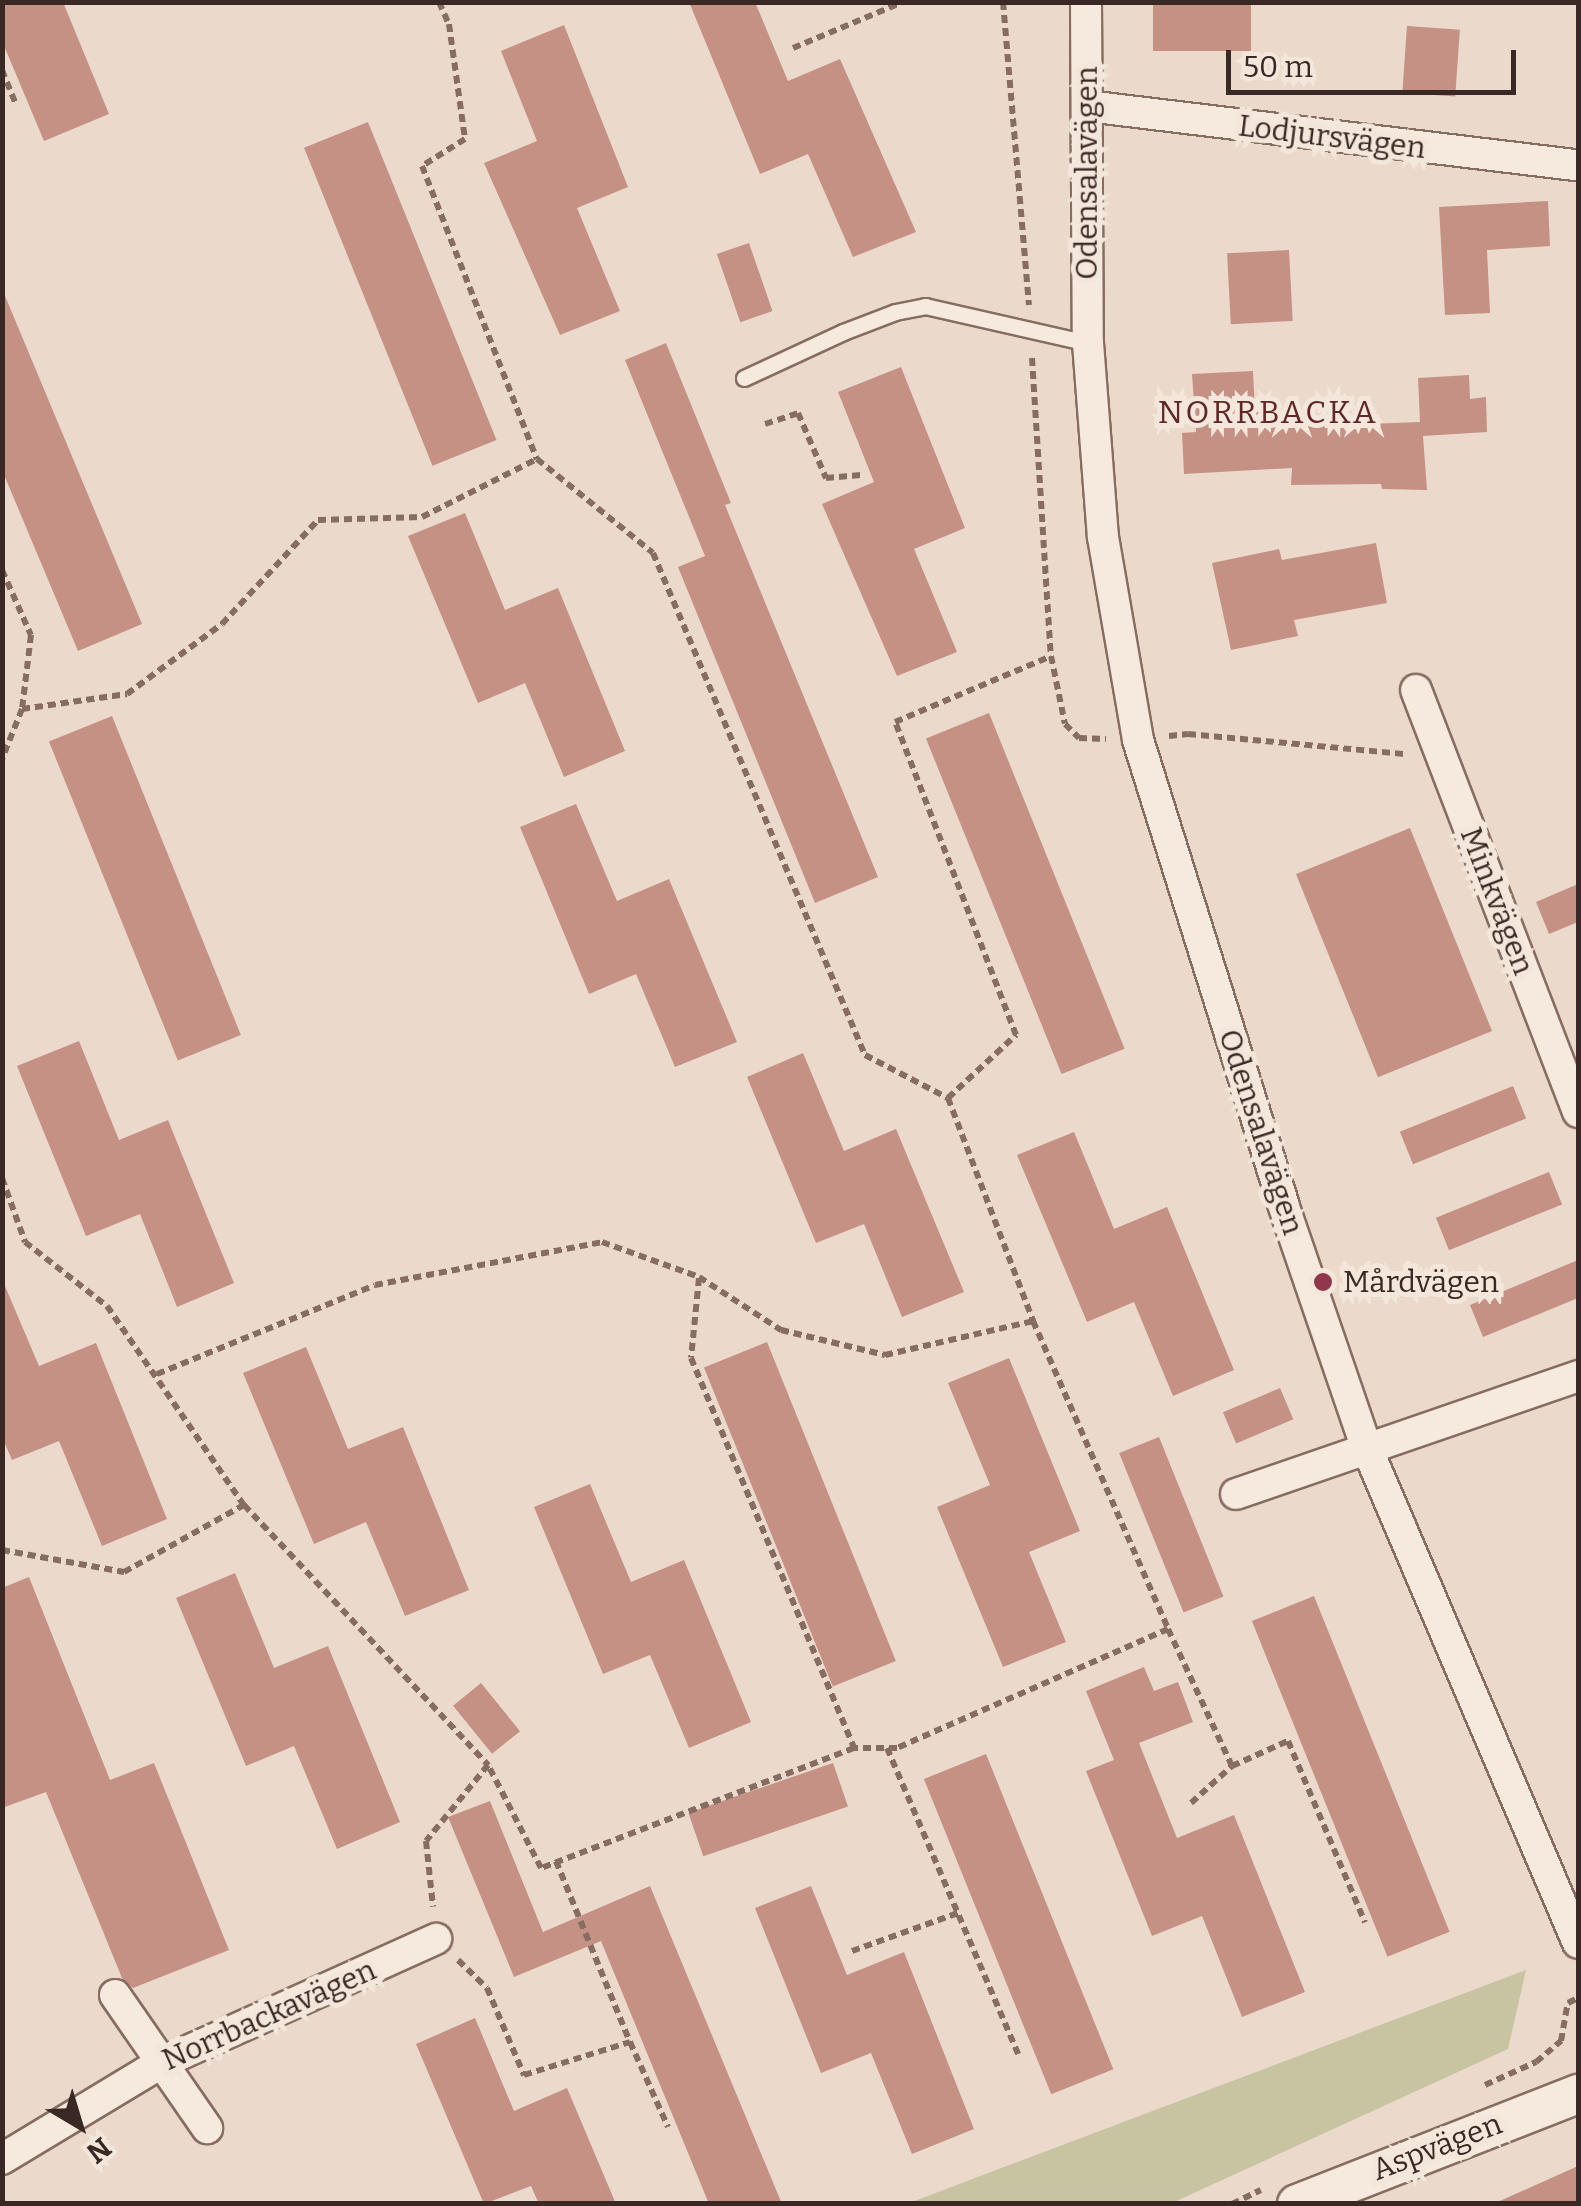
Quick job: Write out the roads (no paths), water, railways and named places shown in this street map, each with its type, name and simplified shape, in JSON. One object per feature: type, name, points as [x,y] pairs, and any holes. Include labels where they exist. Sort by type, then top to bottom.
[{"type":"street","name":"Odensalavägen","points":[[1086,2],[1088,343],[1103,538],[1138,740],[1283,1204],[1366,1446],[1578,1943]]},
{"type":"street","name":"Lodjursvägen","points":[[1086,106],[1578,165]]},
{"type":"street","name":"Minkvägen","points":[[1416,690],[1578,1112]]},
{"type":"street","points":[[1236,1494],[1578,1376]]},
{"type":"street","name":"Norrbackavägen","points":[[2,2159],[162,2063],[436,1939]]},
{"type":"street","points":[[115,1996],[207,2128]]},
{"type":"street","name":"Aspvägen","points":[[1297,2204],[1578,2094]]},
{"type":"lane","points":[[744,378],[843,332],[895,312],[925,306],[1088,343]]},
{"type":"place","name":"Mårdvägen","points":[[1323,1282]]},
{"type":"district","name":"NORRBACKA","points":[[1268,412]]}]
